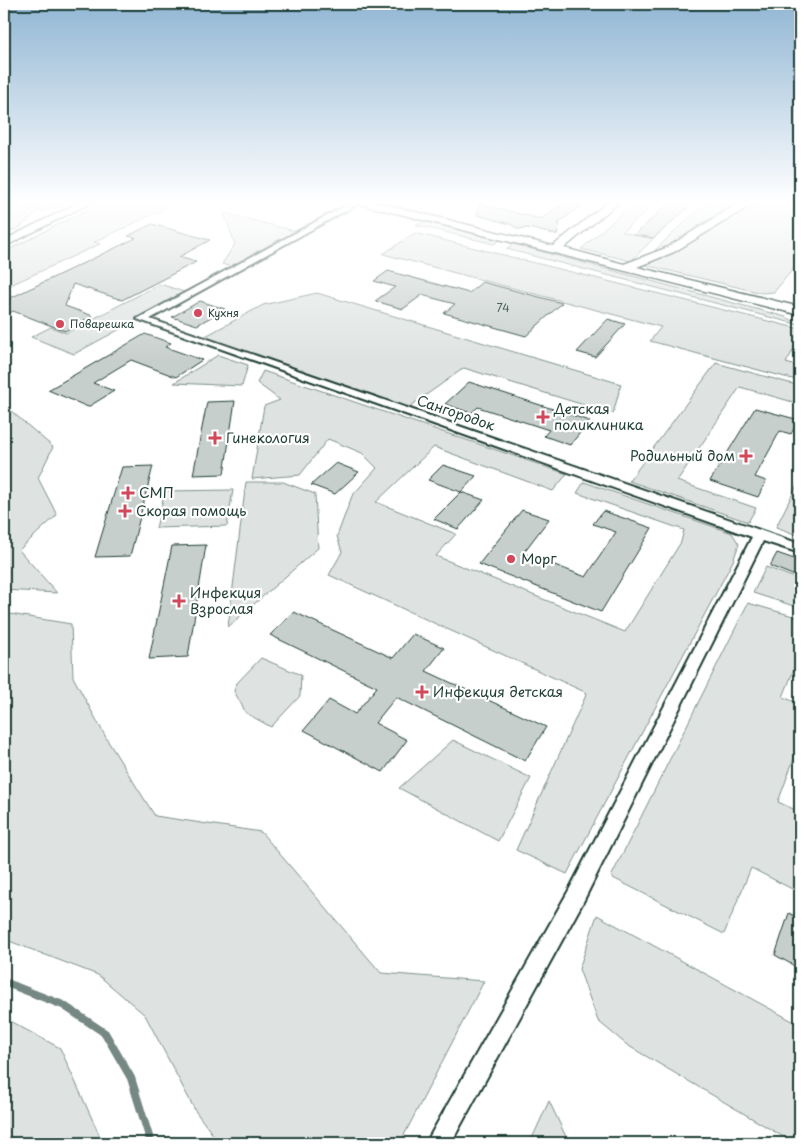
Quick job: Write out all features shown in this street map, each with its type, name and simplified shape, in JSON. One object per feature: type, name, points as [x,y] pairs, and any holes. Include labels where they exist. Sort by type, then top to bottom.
[{"type":"main road","points":[[577,255],[800,311]]},
{"type":"main road","points":[[626,267],[658,255]]},
{"type":"street","name":"Сангородок","points":[[261,255],[142,319],[800,549]]},
{"type":"street","points":[[438,1143],[576,896],[759,535]]},
{"type":"shaded area","points":[[4,255],[77,255],[4,288]]},
{"type":"shaded area","points":[[228,255],[258,255],[234,268],[222,264]]},
{"type":"shaded area","points":[[385,255],[501,255],[800,329],[800,338],[786,363],[800,367],[800,381],[650,341],[661,327]]},
{"type":"shaded area","points":[[527,255],[552,255],[786,317],[800,325]]},
{"type":"shaded area","points":[[604,255],[637,255],[631,261]]},
{"type":"shaded area","points":[[667,255],[800,255],[800,261],[774,292],[762,293],[645,265]]},
{"type":"shaded area","points":[[160,284],[187,293],[74,354],[31,337],[51,327],[66,333]]},
{"type":"shaded area","points":[[317,293],[621,384],[613,414],[464,368],[405,410],[200,339],[263,305]]},
{"type":"shaded area","points":[[218,355],[248,365],[242,386],[174,383]]},
{"type":"shaded area","points":[[716,363],[800,386],[800,404],[740,387],[677,481],[756,508],[748,522],[629,481]]},
{"type":"shaded area","points":[[263,371],[567,474],[553,491],[434,447],[376,502],[456,534],[436,556],[625,632],[681,542],[684,530],[577,493],[584,482],[732,533],[739,544],[733,561],[567,874],[516,850],[587,693],[329,575],[342,552],[337,536],[352,496],[377,468],[362,453],[328,439],[300,475],[252,479],[264,406],[280,400],[257,383]]},
{"type":"shaded area","points":[[4,405],[53,447],[38,478],[57,515],[19,550],[57,593],[4,590]]},
{"type":"shaded area","points":[[800,479],[800,536],[776,527]]},
{"type":"shaded area","points":[[246,482],[283,482],[315,494],[318,548],[228,627]]},
{"type":"shaded area","points":[[233,490],[227,526],[156,528],[165,491]]},
{"type":"shaded area","points":[[766,567],[800,580],[800,608],[753,593]]},
{"type":"shaded area","points":[[748,603],[800,618],[800,654],[783,697],[800,704],[800,742],[778,802],[800,812],[800,893],[751,868],[724,934],[611,877]]},
{"type":"shaded area","points":[[4,613],[71,624],[73,677],[109,743],[155,816],[261,832],[381,973],[484,981],[400,1143],[219,1143],[196,1112],[145,1015],[98,975],[4,939]]},
{"type":"shaded area","points":[[261,658],[301,675],[300,696],[271,727],[246,713],[234,691],[237,683]]},
{"type":"shaded area","points":[[453,740],[531,778],[498,841],[399,788]]},
{"type":"shaded area","points":[[597,915],[800,1025],[800,1143],[794,1143],[627,1045],[598,1021],[579,969]]},
{"type":"shaded area","points":[[4,1018],[60,1048],[103,1143],[4,1143]]},
{"type":"shaded area","points":[[549,1101],[569,1143],[530,1143]]},
{"type":"building","points":[[101,255],[184,255],[179,257],[196,262],[122,300],[73,284],[65,306],[93,316],[65,331],[13,311],[4,316],[4,301]]},
{"type":"building","points":[[388,271],[469,293],[482,282],[562,303],[526,336],[444,313],[455,304],[422,295],[403,309],[375,301],[395,287],[374,281]]},
{"type":"building","name":"Кухня","points":[[200,301],[225,309],[197,325],[172,317]]},
{"type":"building","points":[[608,319],[625,324],[595,357],[577,352]]},
{"type":"building","points":[[145,334],[171,343],[165,347],[202,360],[176,377],[131,360],[93,383],[114,391],[88,407],[48,390]]},
{"type":"building","name":"Детская поликлиника","points":[[469,382],[590,421],[570,445],[544,436],[549,430],[478,407],[471,413],[445,404]]},
{"type":"building","name":"Гинекология","points":[[235,401],[224,474],[193,475],[207,402]]},
{"type":"building","name":"Родильный дом","points":[[755,408],[799,420],[791,434],[780,431],[755,477],[766,481],[758,497],[710,481]]},
{"type":"building","points":[[336,463],[359,472],[335,494],[311,485]]},
{"type":"building","points":[[443,465],[476,476],[461,492],[428,480]]},
{"type":"building","name":"Скорая помощь","points":[[153,466],[130,556],[95,557],[122,467]]},
{"type":"building","points":[[461,492],[484,500],[458,529],[434,519]]},
{"type":"building","name":"Морг","points":[[522,510],[549,519],[523,553],[586,577],[616,532],[593,524],[603,511],[652,528],[601,612],[479,564]]},
{"type":"building","name":"Инфекция Взрослая","points":[[206,545],[188,657],[149,659],[172,546]]},
{"type":"building","points":[[777,553],[800,561],[800,578],[770,566]]},
{"type":"building","name":"Инфекция детская","points":[[294,612],[393,658],[413,634],[444,648],[426,671],[546,727],[525,761],[396,697],[375,723],[407,740],[383,772],[304,730],[329,700],[355,714],[377,687],[270,635]]},
{"type":"building","points":[[789,913],[800,919],[800,969],[775,955]]},
{"type":"waterway","points":[[4,982],[63,1005],[105,1033],[131,1078],[151,1143]]},
{"type":"place","name":"Кухня","points":[[198,313]]},
{"type":"place","name":"Поварешка","points":[[60,324]]},
{"type":"place","name":"Детская поликлиника","points":[[543,417]]},
{"type":"place","name":"Гинекология","points":[[215,438]]},
{"type":"place","name":"Родильный дом","points":[[746,456]]},
{"type":"place","name":"СМП","points":[[128,493]]},
{"type":"place","name":"Скорая помощь","points":[[125,511]]},
{"type":"place","name":"Морг","points":[[511,559]]},
{"type":"place","name":"Инфекция Взрослая","points":[[179,601]]},
{"type":"place","name":"Инфекция детская","points":[[422,692]]}]
